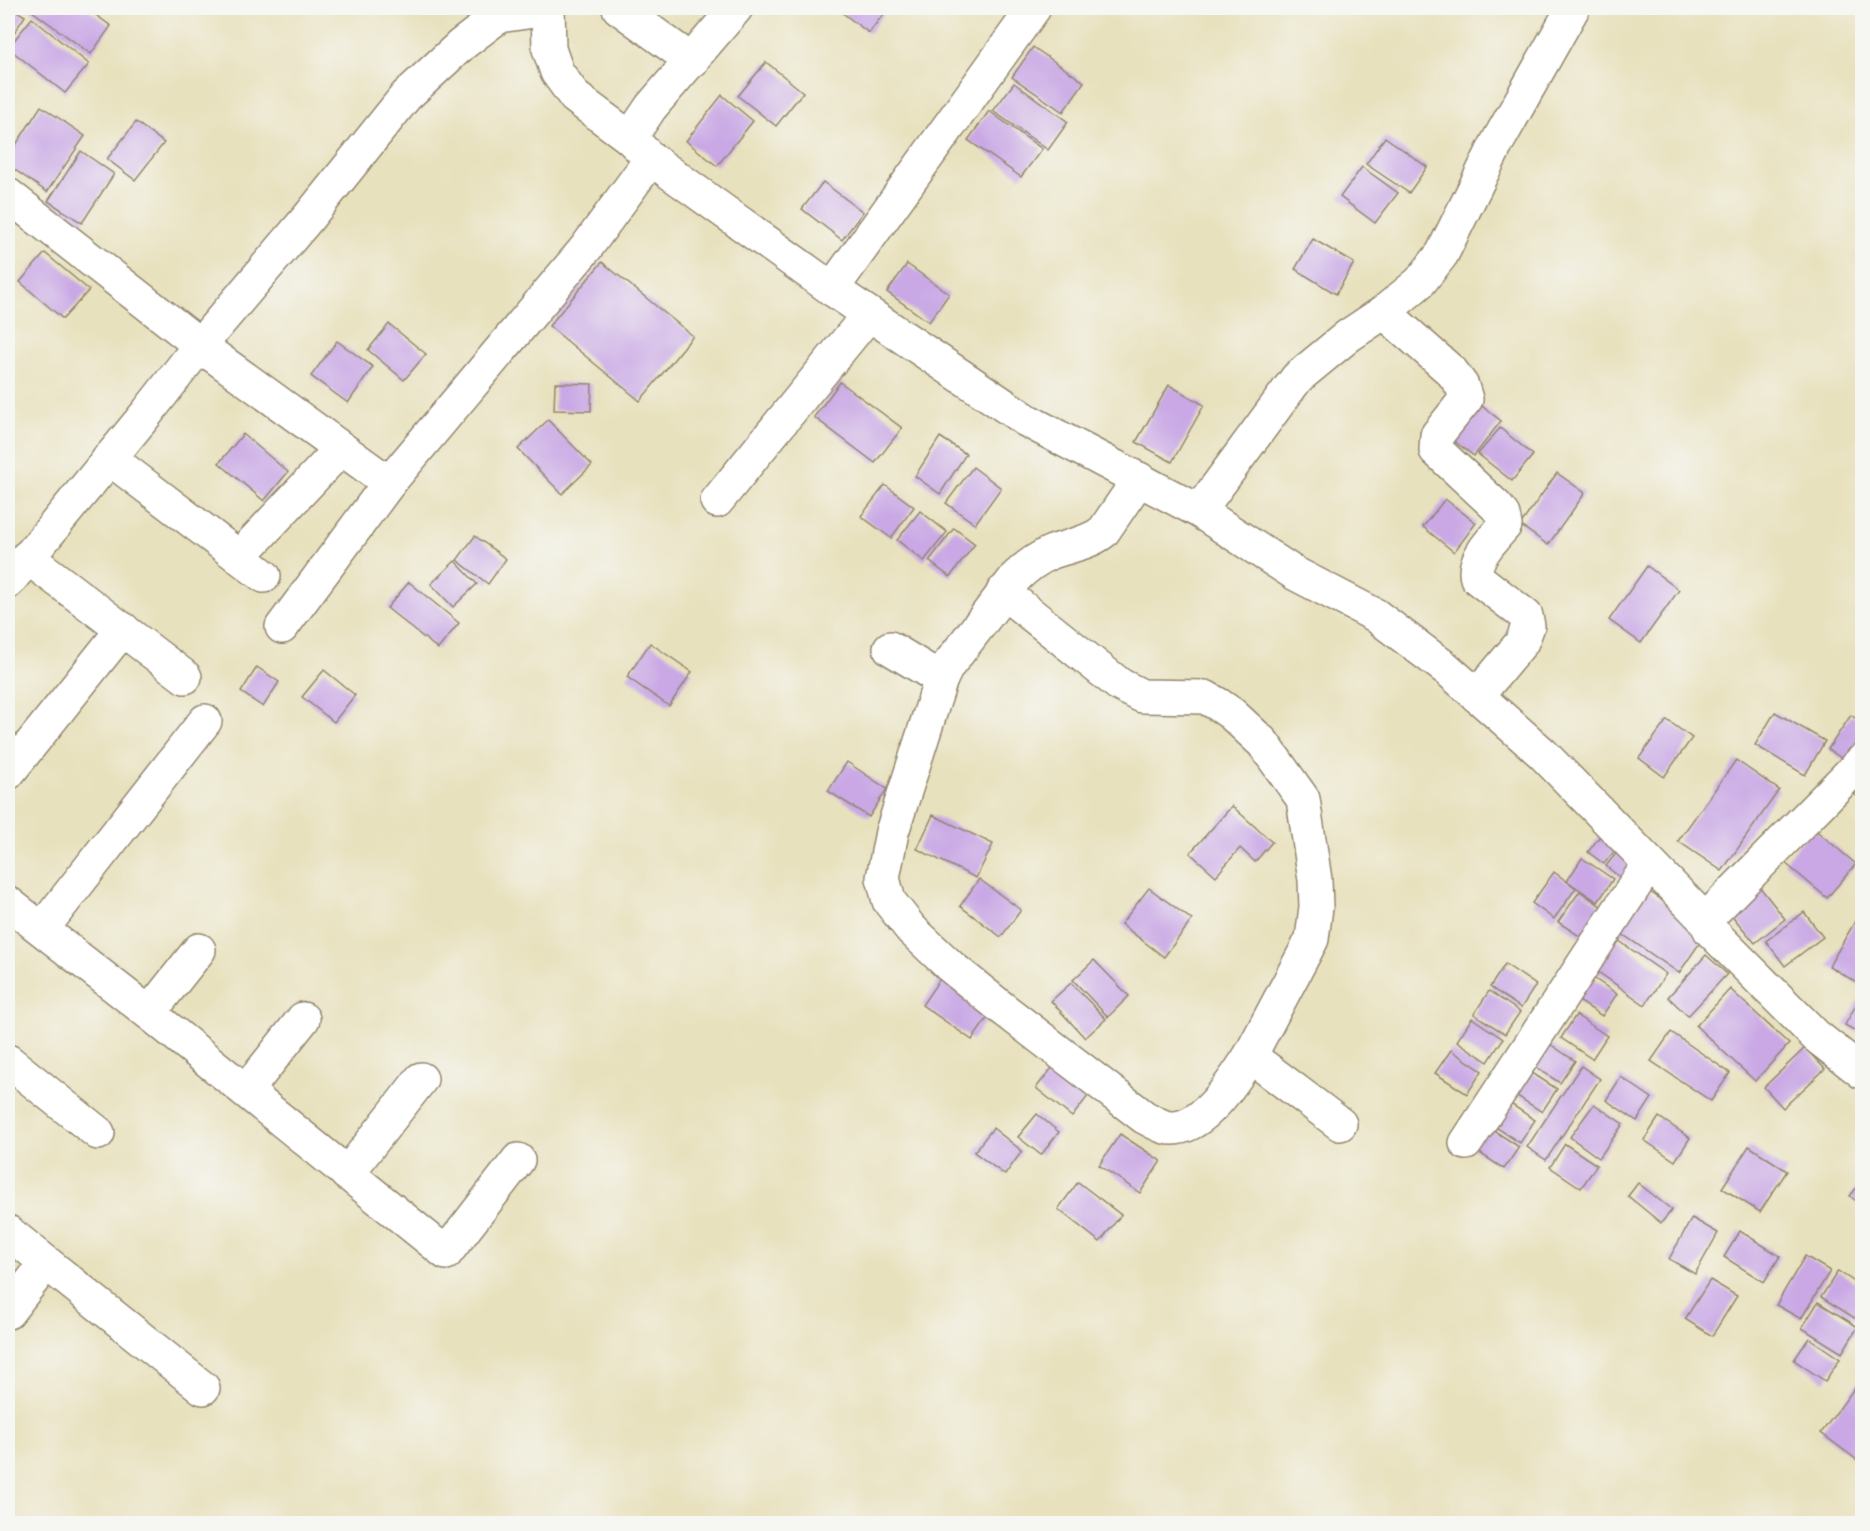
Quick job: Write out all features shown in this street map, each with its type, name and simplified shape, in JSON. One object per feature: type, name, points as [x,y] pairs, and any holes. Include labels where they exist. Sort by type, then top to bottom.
[{"type":"street","points":[[8,582],[406,96],[461,45],[499,16],[548,8],[549,49],[557,72],[575,97],[640,148],[832,289],[1026,420],[1198,511],[1294,573],[1375,615],[1447,669],[1542,753],[1705,920],[1710,930],[1816,1036],[1863,1072]]},
{"type":"street","points":[[619,8],[692,61]]},
{"type":"street","points":[[282,627],[389,483],[586,248],[640,148],[651,107],[736,8]]},
{"type":"street","points":[[832,289],[1034,8]]},
{"type":"street","points":[[1198,511],[1298,378],[1348,336],[1384,312],[1420,282],[1442,254],[1497,143],[1573,8]]},
{"type":"street","points":[[8,195],[200,345],[389,483]]},
{"type":"street","points":[[1384,312],[1452,372],[1462,386],[1466,399],[1437,435],[1436,450],[1503,515],[1505,525],[1479,559],[1475,571],[1477,578],[1526,616],[1528,626],[1522,642],[1477,696]]},
{"type":"street","points":[[717,501],[869,314]]},
{"type":"street","points":[[110,458],[252,567],[334,456]]},
{"type":"street","points":[[1004,592],[1120,685],[1142,696],[1205,696],[1232,714],[1263,743],[1303,799],[1315,880],[1316,907],[1312,939],[1250,1056],[1223,1096],[1190,1125],[1166,1127],[1144,1117],[1002,1008],[950,966],[911,929],[890,900],[883,878],[892,832],[940,680],[947,667],[1004,592],[1027,566],[1049,554],[1096,538],[1103,532],[1139,479]]},
{"type":"street","points":[[27,557],[185,677]]},
{"type":"street","points":[[8,773],[123,629]]},
{"type":"street","points":[[890,648],[940,680]]},
{"type":"street","points":[[42,929],[205,721]]},
{"type":"street","points":[[1705,920],[1863,761]]},
{"type":"street","points":[[1466,1143],[1649,864]]},
{"type":"street","points":[[8,903],[149,1013],[446,1253],[518,1160]]},
{"type":"street","points":[[149,1013],[199,950]]},
{"type":"street","points":[[246,1091],[303,1019]]},
{"type":"street","points":[[1250,1056],[1340,1125]]},
{"type":"street","points":[[8,1061],[98,1133]]},
{"type":"street","points":[[347,1174],[421,1079]]},
{"type":"street","points":[[8,1232],[203,1388]]},
{"type":"street","points":[[8,1312],[46,1263]]},
{"type":"building","points":[[8,8],[25,16],[8,42]]},
{"type":"building","points":[[28,8],[86,8],[111,26],[91,54]]},
{"type":"building","points":[[836,8],[888,8],[869,33]]},
{"type":"building","points":[[32,18],[89,64],[65,93],[8,48]]},
{"type":"building","points":[[1033,47],[1084,82],[1063,112],[1012,77]]},
{"type":"building","points":[[766,62],[803,92],[776,126],[738,96]]},
{"type":"building","points":[[1014,83],[1068,122],[1048,150],[993,111]]},
{"type":"building","points":[[722,95],[753,121],[717,166],[686,141]]},
{"type":"building","points":[[41,106],[85,136],[47,192],[8,165],[8,157]]},
{"type":"building","points":[[989,111],[1042,149],[1021,177],[968,140]]},
{"type":"building","points":[[136,122],[164,143],[135,180],[107,159]]},
{"type":"building","points":[[1385,137],[1427,167],[1409,193],[1366,164]]},
{"type":"building","points":[[81,151],[114,174],[82,223],[48,201]]},
{"type":"building","points":[[1362,167],[1398,193],[1375,223],[1340,197]]},
{"type":"building","points":[[823,182],[863,212],[842,240],[802,209]]},
{"type":"building","points":[[1313,239],[1354,263],[1336,294],[1295,269]]},
{"type":"building","points":[[45,253],[89,290],[63,319],[20,282]]},
{"type":"building","points":[[602,262],[693,336],[640,401],[549,326]]},
{"type":"building","points":[[907,264],[949,294],[929,322],[887,292]]},
{"type":"building","points":[[389,324],[426,354],[404,380],[368,350]]},
{"type":"building","points":[[337,341],[373,367],[348,403],[311,376]]},
{"type":"building","points":[[840,382],[902,428],[875,463],[814,417]]},
{"type":"building","points":[[555,383],[592,384],[591,411],[554,410]]},
{"type":"building","points":[[1169,385],[1204,405],[1172,462],[1136,442]]},
{"type":"building","points":[[1473,399],[1501,421],[1474,456],[1446,435]]},
{"type":"building","points":[[548,420],[592,465],[562,494],[518,449]]},
{"type":"building","points":[[1500,428],[1533,455],[1512,481],[1478,454]]},
{"type":"building","points":[[243,434],[288,472],[264,501],[219,463]]},
{"type":"building","points":[[940,437],[966,454],[940,494],[915,476]]},
{"type":"building","points":[[973,467],[1001,488],[975,524],[946,503]]},
{"type":"building","points":[[1557,473],[1585,493],[1548,545],[1520,525]]},
{"type":"building","points":[[885,485],[914,507],[891,538],[861,516]]},
{"type":"building","points":[[1445,499],[1476,523],[1454,552],[1423,527]]},
{"type":"building","points":[[920,511],[947,532],[924,561],[897,540]]},
{"type":"building","points":[[954,528],[975,544],[950,577],[929,561]]},
{"type":"building","points":[[475,536],[506,559],[488,584],[457,560]]},
{"type":"building","points":[[455,561],[477,584],[453,607],[431,584]]},
{"type":"building","points":[[1647,566],[1679,590],[1641,643],[1609,620]]},
{"type":"building","points":[[409,582],[459,623],[438,649],[387,608]]},
{"type":"building","points":[[650,643],[692,672],[669,706],[627,677]]},
{"type":"building","points":[[257,667],[279,682],[263,707],[241,692]]},
{"type":"building","points":[[324,670],[355,695],[334,722],[302,697]]},
{"type":"building","points":[[1775,712],[1825,741],[1805,775],[1755,745]]},
{"type":"building","points":[[1851,715],[1862,723],[1862,748],[1851,765],[1828,749]]},
{"type":"building","points":[[1667,720],[1692,738],[1664,777],[1639,758]]},
{"type":"building","points":[[1736,760],[1779,790],[1722,871],[1678,841]]},
{"type":"building","points":[[847,762],[887,789],[869,817],[828,791]]},
{"type":"building","points":[[1862,783],[1862,800],[1854,794]]},
{"type":"building","points":[[1232,806],[1272,842],[1255,862],[1240,848],[1216,876],[1190,853]]},
{"type":"building","points":[[933,815],[993,844],[976,878],[917,849]]},
{"type":"building","points":[[1813,828],[1856,864],[1827,898],[1784,862]]},
{"type":"building","points":[[1602,833],[1619,845],[1604,864],[1588,852]]},
{"type":"building","points":[[1621,847],[1637,860],[1623,880],[1606,866]]},
{"type":"building","points":[[1582,858],[1613,879],[1598,902],[1567,881]]},
{"type":"building","points":[[1554,872],[1576,888],[1554,919],[1532,903]]},
{"type":"building","points":[[979,879],[1021,910],[1001,937],[960,906]]},
{"type":"building","points":[[1641,886],[1708,931],[1679,973],[1612,927]]},
{"type":"building","points":[[1759,886],[1785,919],[1755,943],[1728,911]]},
{"type":"building","points":[[1149,888],[1192,920],[1164,957],[1121,924]]},
{"type":"building","points":[[1580,891],[1602,907],[1581,937],[1558,922]]},
{"type":"building","points":[[1804,912],[1823,937],[1785,966],[1766,941]]},
{"type":"building","points":[[1857,918],[1862,922],[1862,986],[1829,966]]},
{"type":"building","points":[[1615,938],[1666,974],[1645,1005],[1594,969]]},
{"type":"building","points":[[1706,955],[1727,974],[1688,1016],[1668,997]]},
{"type":"building","points":[[1094,960],[1129,996],[1108,1017],[1073,980]]},
{"type":"building","points":[[1505,964],[1536,985],[1521,1008],[1490,987]]},
{"type":"building","points":[[1586,973],[1617,994],[1602,1016],[1571,996]]},
{"type":"building","points":[[943,974],[993,1010],[972,1040],[922,1005]]},
{"type":"building","points":[[1071,983],[1106,1019],[1085,1038],[1051,1001]]},
{"type":"building","points":[[1730,989],[1789,1044],[1755,1081],[1696,1026]]},
{"type":"building","points":[[1489,991],[1520,1012],[1505,1034],[1474,1014]]},
{"type":"building","points":[[1862,994],[1862,1035],[1845,1025]]},
{"type":"building","points":[[1576,1015],[1607,1036],[1592,1059],[1561,1038]]},
{"type":"building","points":[[1472,1018],[1503,1039],[1488,1062],[1457,1041]]},
{"type":"building","points":[[1671,1032],[1730,1073],[1711,1101],[1651,1061]]},
{"type":"building","points":[[1544,1040],[1575,1061],[1560,1083],[1529,1063]]},
{"type":"building","points":[[1805,1048],[1825,1069],[1783,1108],[1764,1087]]},
{"type":"building","points":[[1451,1050],[1482,1071],[1467,1094],[1435,1073]]},
{"type":"building","points":[[1056,1063],[1092,1091],[1072,1117],[1036,1088]]},
{"type":"building","points":[[1581,1066],[1600,1079],[1546,1160],[1527,1147]]},
{"type":"building","points":[[1526,1069],[1557,1089],[1542,1112],[1511,1092]]},
{"type":"building","points":[[1621,1077],[1652,1098],[1637,1121],[1606,1100]]},
{"type":"building","points":[[1503,1099],[1535,1120],[1520,1143],[1488,1122]]},
{"type":"building","points":[[1594,1104],[1623,1124],[1599,1158],[1570,1137]]},
{"type":"building","points":[[1037,1114],[1059,1132],[1041,1155],[1018,1137]]},
{"type":"building","points":[[1659,1117],[1690,1138],[1675,1161],[1644,1140]]},
{"type":"building","points":[[1487,1126],[1519,1147],[1504,1169],[1472,1148]]},
{"type":"building","points":[[993,1128],[1022,1151],[1005,1175],[974,1152]]},
{"type":"building","points":[[1120,1134],[1161,1161],[1140,1193],[1099,1165]]},
{"type":"building","points":[[1565,1144],[1597,1165],[1581,1188],[1550,1167]]},
{"type":"building","points":[[1749,1146],[1787,1171],[1760,1212],[1722,1188]]},
{"type":"building","points":[[1862,1181],[1862,1206],[1850,1196]]},
{"type":"building","points":[[1078,1182],[1121,1215],[1100,1242],[1058,1209]]},
{"type":"building","points":[[1638,1183],[1672,1210],[1661,1223],[1628,1196]]},
{"type":"building","points":[[1692,1218],[1718,1233],[1695,1274],[1669,1259]]},
{"type":"building","points":[[1740,1231],[1780,1256],[1764,1282],[1724,1257]]},
{"type":"building","points":[[1805,1256],[1830,1271],[1801,1319],[1776,1305]]},
{"type":"building","points":[[1838,1271],[1862,1287],[1861,1322],[1821,1297]]},
{"type":"building","points":[[1710,1280],[1737,1296],[1712,1336],[1685,1319]]},
{"type":"building","points":[[1818,1302],[1858,1327],[1842,1353],[1802,1328]]},
{"type":"building","points":[[1809,1338],[1840,1359],[1825,1381],[1794,1360]]},
{"type":"building","points":[[1862,1378],[1862,1453],[1857,1460],[1821,1433]]}]
